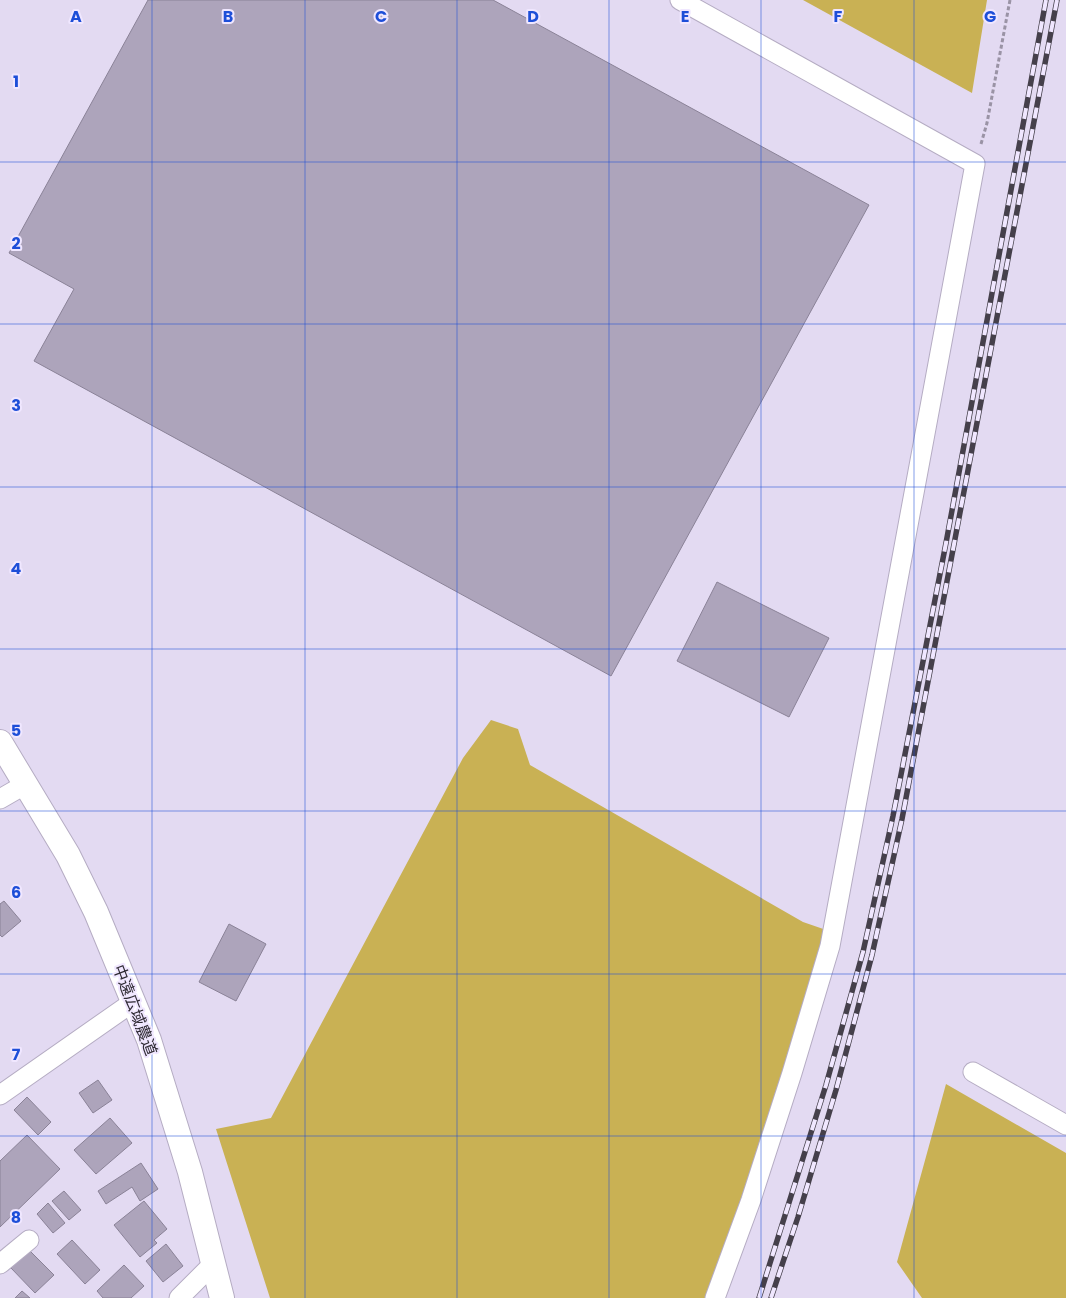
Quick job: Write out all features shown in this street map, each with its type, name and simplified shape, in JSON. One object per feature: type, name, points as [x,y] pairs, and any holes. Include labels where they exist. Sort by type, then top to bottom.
[{"type":"street","points":[[680,0],[975,164],[830,946],[753,1194],[715,1298]]},
{"type":"street","name":"中遠広域農道","points":[[0,742],[68,855],[96,912],[149,1040],[190,1172],[222,1298]]},
{"type":"street","points":[[0,799],[26,784]]},
{"type":"street","points":[[0,1095],[133,1002]]},
{"type":"street","points":[[973,1072],[1066,1125]]},
{"type":"street","points":[[0,1264],[29,1240]]},
{"type":"street","points":[[179,1298],[213,1264]]},
{"type":"path","points":[[975,164],[987,123],[1010,0]]},
{"type":"shaded area","points":[[803,0],[987,0],[972,93]]},
{"type":"shaded area","points":[[491,720],[518,729],[530,765],[803,922],[832,932],[711,1298],[270,1298],[216,1129],[271,1118],[463,758]]},
{"type":"shaded area","points":[[946,1084],[1066,1153],[1066,1298],[922,1298],[897,1262]]},
{"type":"building","points":[[148,0],[493,0],[869,205],[611,676],[34,361],[74,289],[9,253]]},
{"type":"building","points":[[717,582],[829,638],[789,717],[677,661]]},
{"type":"building","points":[[4,901],[21,921],[2,937],[0,935],[0,904]]},
{"type":"building","points":[[229,924],[266,944],[236,1001],[199,982]]},
{"type":"building","points":[[98,1080],[112,1100],[93,1113],[79,1093]]},
{"type":"building","points":[[27,1097],[51,1122],[38,1135],[14,1110]]},
{"type":"building","points":[[110,1118],[132,1143],[96,1174],[74,1150]]},
{"type":"building","points":[[27,1135],[60,1169],[0,1227],[0,1161]]},
{"type":"building","points":[[141,1163],[158,1189],[140,1201],[132,1187],[106,1204],[98,1191]]},
{"type":"building","points":[[64,1191],[81,1210],[69,1220],[52,1201]]},
{"type":"building","points":[[144,1201],[167,1229],[154,1240],[157,1243],[140,1257],[114,1225]]},
{"type":"building","points":[[48,1203],[65,1223],[53,1233],[37,1214]]},
{"type":"building","points":[[72,1240],[100,1270],[85,1284],[57,1254]]},
{"type":"building","points":[[166,1244],[183,1266],[163,1282],[146,1261]]},
{"type":"building","points":[[29,1250],[54,1275],[35,1293],[11,1268]]},
{"type":"building","points":[[124,1265],[144,1286],[131,1298],[103,1298],[97,1291]]},
{"type":"building","points":[[22,1291],[30,1298],[15,1298]]},
{"type":"railway","points":[[759,1298],[826,1085],[863,952],[893,816],[946,543],[1046,0]]},
{"type":"railway","points":[[771,1298],[798,1217],[836,1090],[872,955],[902,819],[1057,0]]}]
